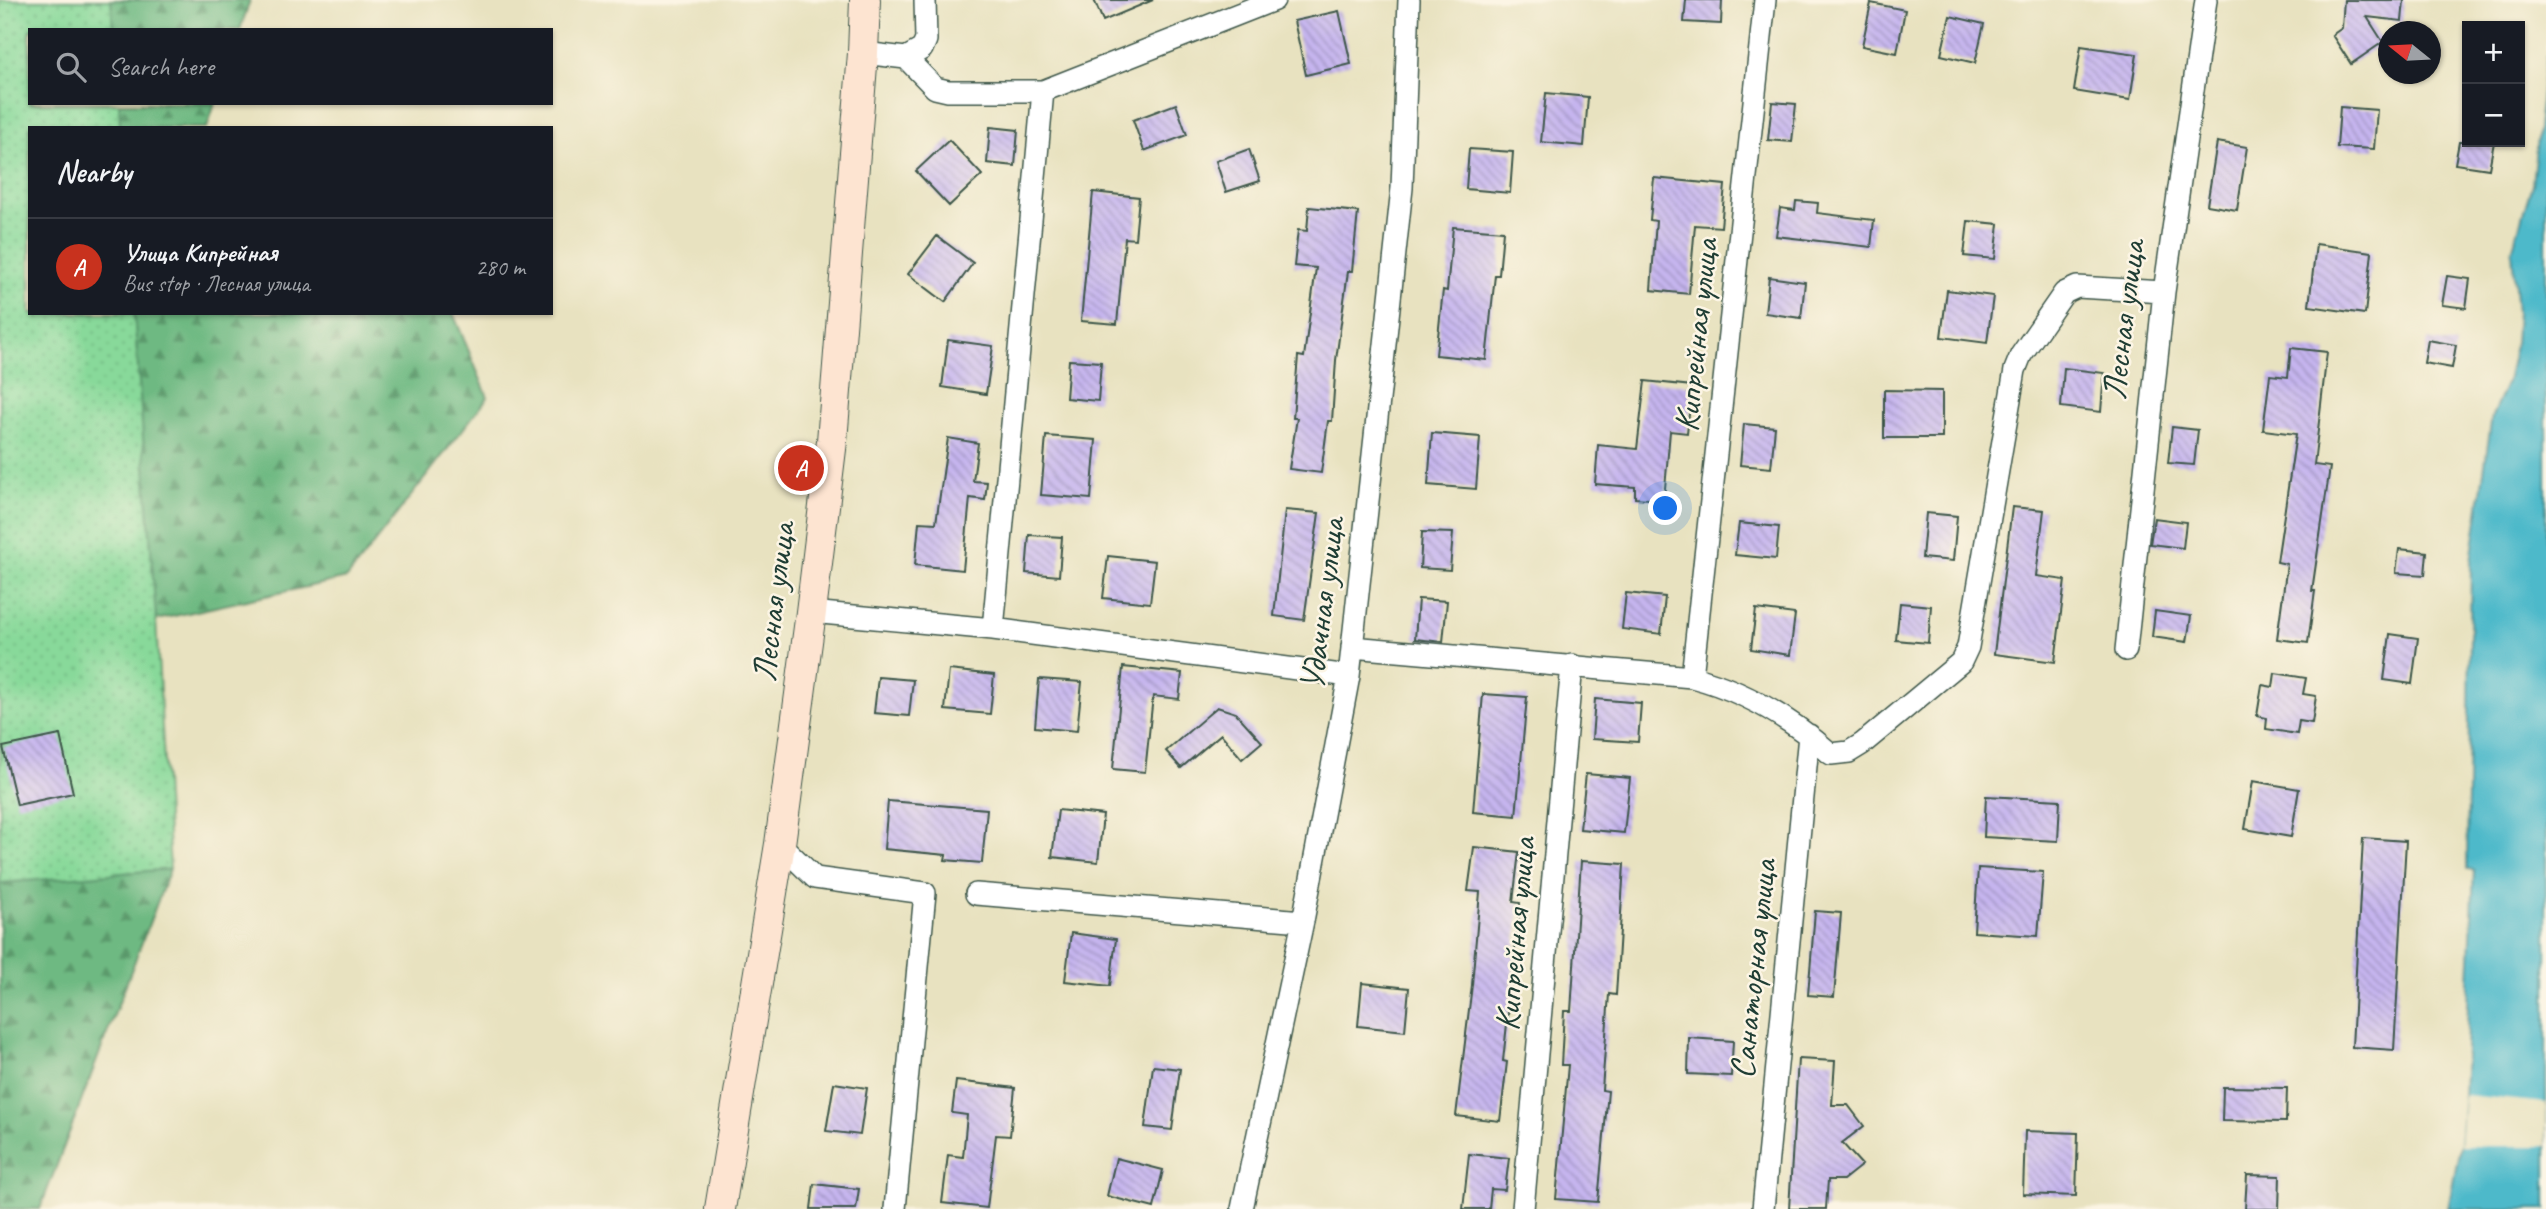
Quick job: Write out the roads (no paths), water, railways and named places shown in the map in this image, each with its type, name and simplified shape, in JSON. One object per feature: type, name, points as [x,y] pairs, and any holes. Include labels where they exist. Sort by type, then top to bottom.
[{"type":"main road","name":"Лесная улица","points":[[720,1209],[780,844],[832,441],[865,0]]},
{"type":"street","points":[[863,53],[906,58],[922,50],[926,40],[925,0]]},
{"type":"street","points":[[906,58],[935,88],[948,91],[1043,91],[1274,0]]},
{"type":"street","name":"Удачная улица","points":[[1242,1209],[1303,921],[1349,676],[1402,188],[1409,0]]},
{"type":"street","name":"Кипрейная улица","points":[[1692,677],[1765,0]]},
{"type":"street","name":"Лесная улица","points":[[2126,650],[2164,292],[2207,0]]},
{"type":"street","points":[[993,629],[1043,91]]},
{"type":"street","points":[[1352,647],[1692,677],[1718,684],[1773,709],[1831,754],[1849,752],[1863,744],[1961,662],[1968,647],[2015,370],[2021,355],[2064,293],[2077,287],[2164,292]]},
{"type":"street","points":[[811,611],[993,629],[1349,676]]},
{"type":"street","name":"Кипрейная улица","points":[[1523,1209],[1572,665]]},
{"type":"street","name":"Санаторная улица","points":[[1763,1209],[1809,735]]},
{"type":"street","points":[[780,844],[815,878],[925,893],[895,1209]]},
{"type":"street","points":[[976,894],[1303,921]]},
{"type":"water","points":[[2546,55],[2546,1209],[2448,1209],[2460,1146],[2464,1095],[2474,870],[2467,869],[2471,561],[2492,416],[2507,382],[2515,345],[2517,312],[2512,251],[2532,184]]},
{"type":"place","name":"Улица Кипрейная","points":[[801,468]]}]
